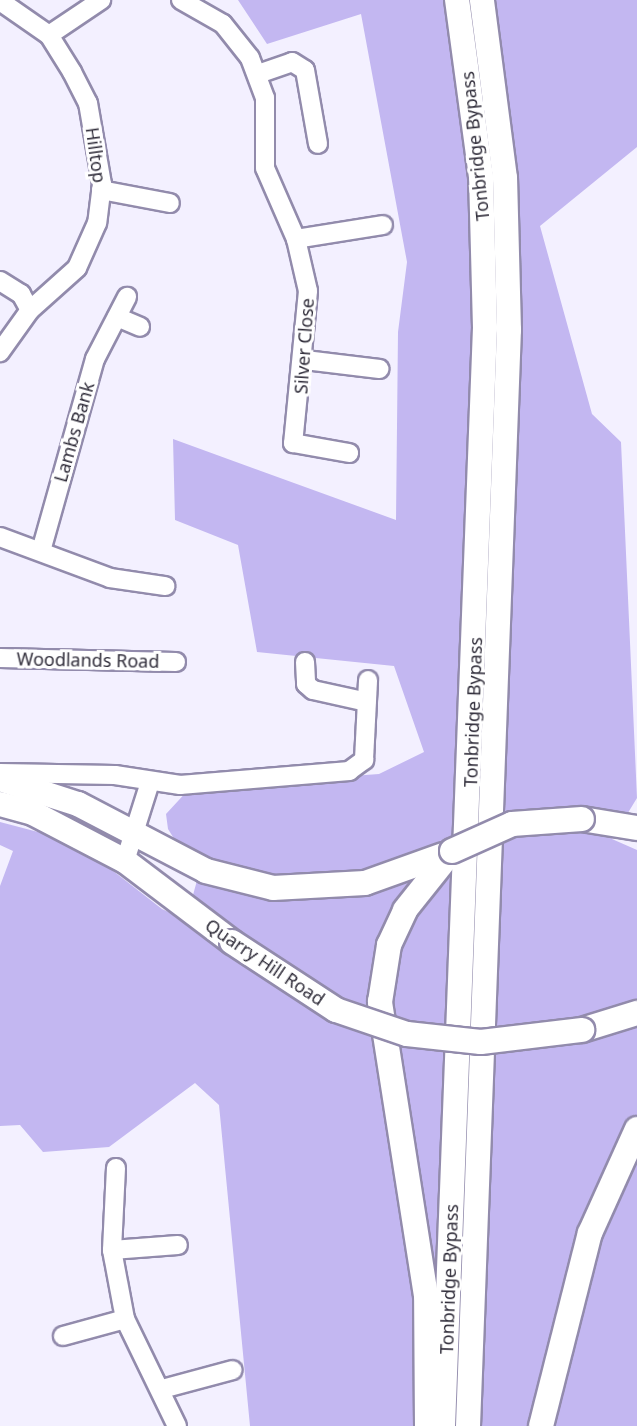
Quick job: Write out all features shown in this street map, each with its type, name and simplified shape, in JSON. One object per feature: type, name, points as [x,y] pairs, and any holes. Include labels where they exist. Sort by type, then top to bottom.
[{"type":"highway","name":"Tonbridge Bypass","points":[[443,1426],[485,328],[481,177],[457,0]]},
{"type":"highway","name":"Tonbridge Bypass","points":[[468,1426],[509,281],[505,178],[482,0]]},
{"type":"highway","points":[[0,779],[78,804],[206,872],[273,888],[365,883],[420,876]]},
{"type":"highway","name":"Quarry Hill Road","points":[[0,804],[33,814],[125,860],[232,942],[336,1010],[407,1034],[481,1042],[582,1030],[637,1013]]},
{"type":"highway","points":[[427,1426],[426,1296],[380,1002],[389,945],[420,876],[453,850],[512,824],[582,819],[637,828]]},
{"type":"highway","points":[[541,1426],[590,1233],[637,1129]]},
{"type":"street","points":[[50,35],[101,0]]},
{"type":"street","name":"Silver Close","points":[[181,0],[223,24],[258,74],[265,98],[265,168],[296,239],[308,291],[305,360],[285,443],[349,453]]},
{"type":"street","name":"Hilltop","points":[[0,352],[30,310],[77,268],[97,223],[102,190],[88,103],[50,35],[7,3]]},
{"type":"street","points":[[258,74],[292,62],[305,70],[318,144]]},
{"type":"street","points":[[102,190],[170,203]]},
{"type":"street","points":[[296,239],[383,225]]},
{"type":"street","points":[[0,281],[21,293],[30,310]]},
{"type":"street","name":"Lambs Bank","points":[[41,551],[95,359],[127,297]]},
{"type":"street","points":[[117,317],[140,327]]},
{"type":"street","points":[[305,360],[379,369]]},
{"type":"street","points":[[0,537],[110,578],[165,586]]},
{"type":"street","name":"Woodlands Road","points":[[0,658],[176,662]]},
{"type":"street","points":[[305,662],[303,673],[313,690],[367,702]]},
{"type":"street","points":[[0,773],[97,774],[150,782],[349,771],[364,760],[368,680]]},
{"type":"street","points":[[125,860],[138,835],[150,782]]},
{"type":"street","points":[[116,1168],[112,1250],[125,1319],[162,1389],[177,1426]]},
{"type":"street","points":[[112,1250],[178,1245]]},
{"type":"street","points":[[63,1336],[125,1319]]},
{"type":"street","points":[[162,1389],[233,1370]]},
{"type":"shaded area","points":[[238,0],[637,0],[637,147],[540,226],[592,414],[621,442],[637,798],[612,839],[637,850],[637,1426],[250,1426],[219,1105],[195,1083],[109,1147],[43,1152],[20,1125],[0,1126],[0,886],[13,851],[0,845],[0,822],[76,842],[162,909],[186,920],[198,877],[168,829],[166,814],[190,788],[379,774],[424,752],[394,666],[257,652],[238,545],[175,520],[173,439],[396,520],[398,332],[407,262],[361,14],[267,44]]}]
